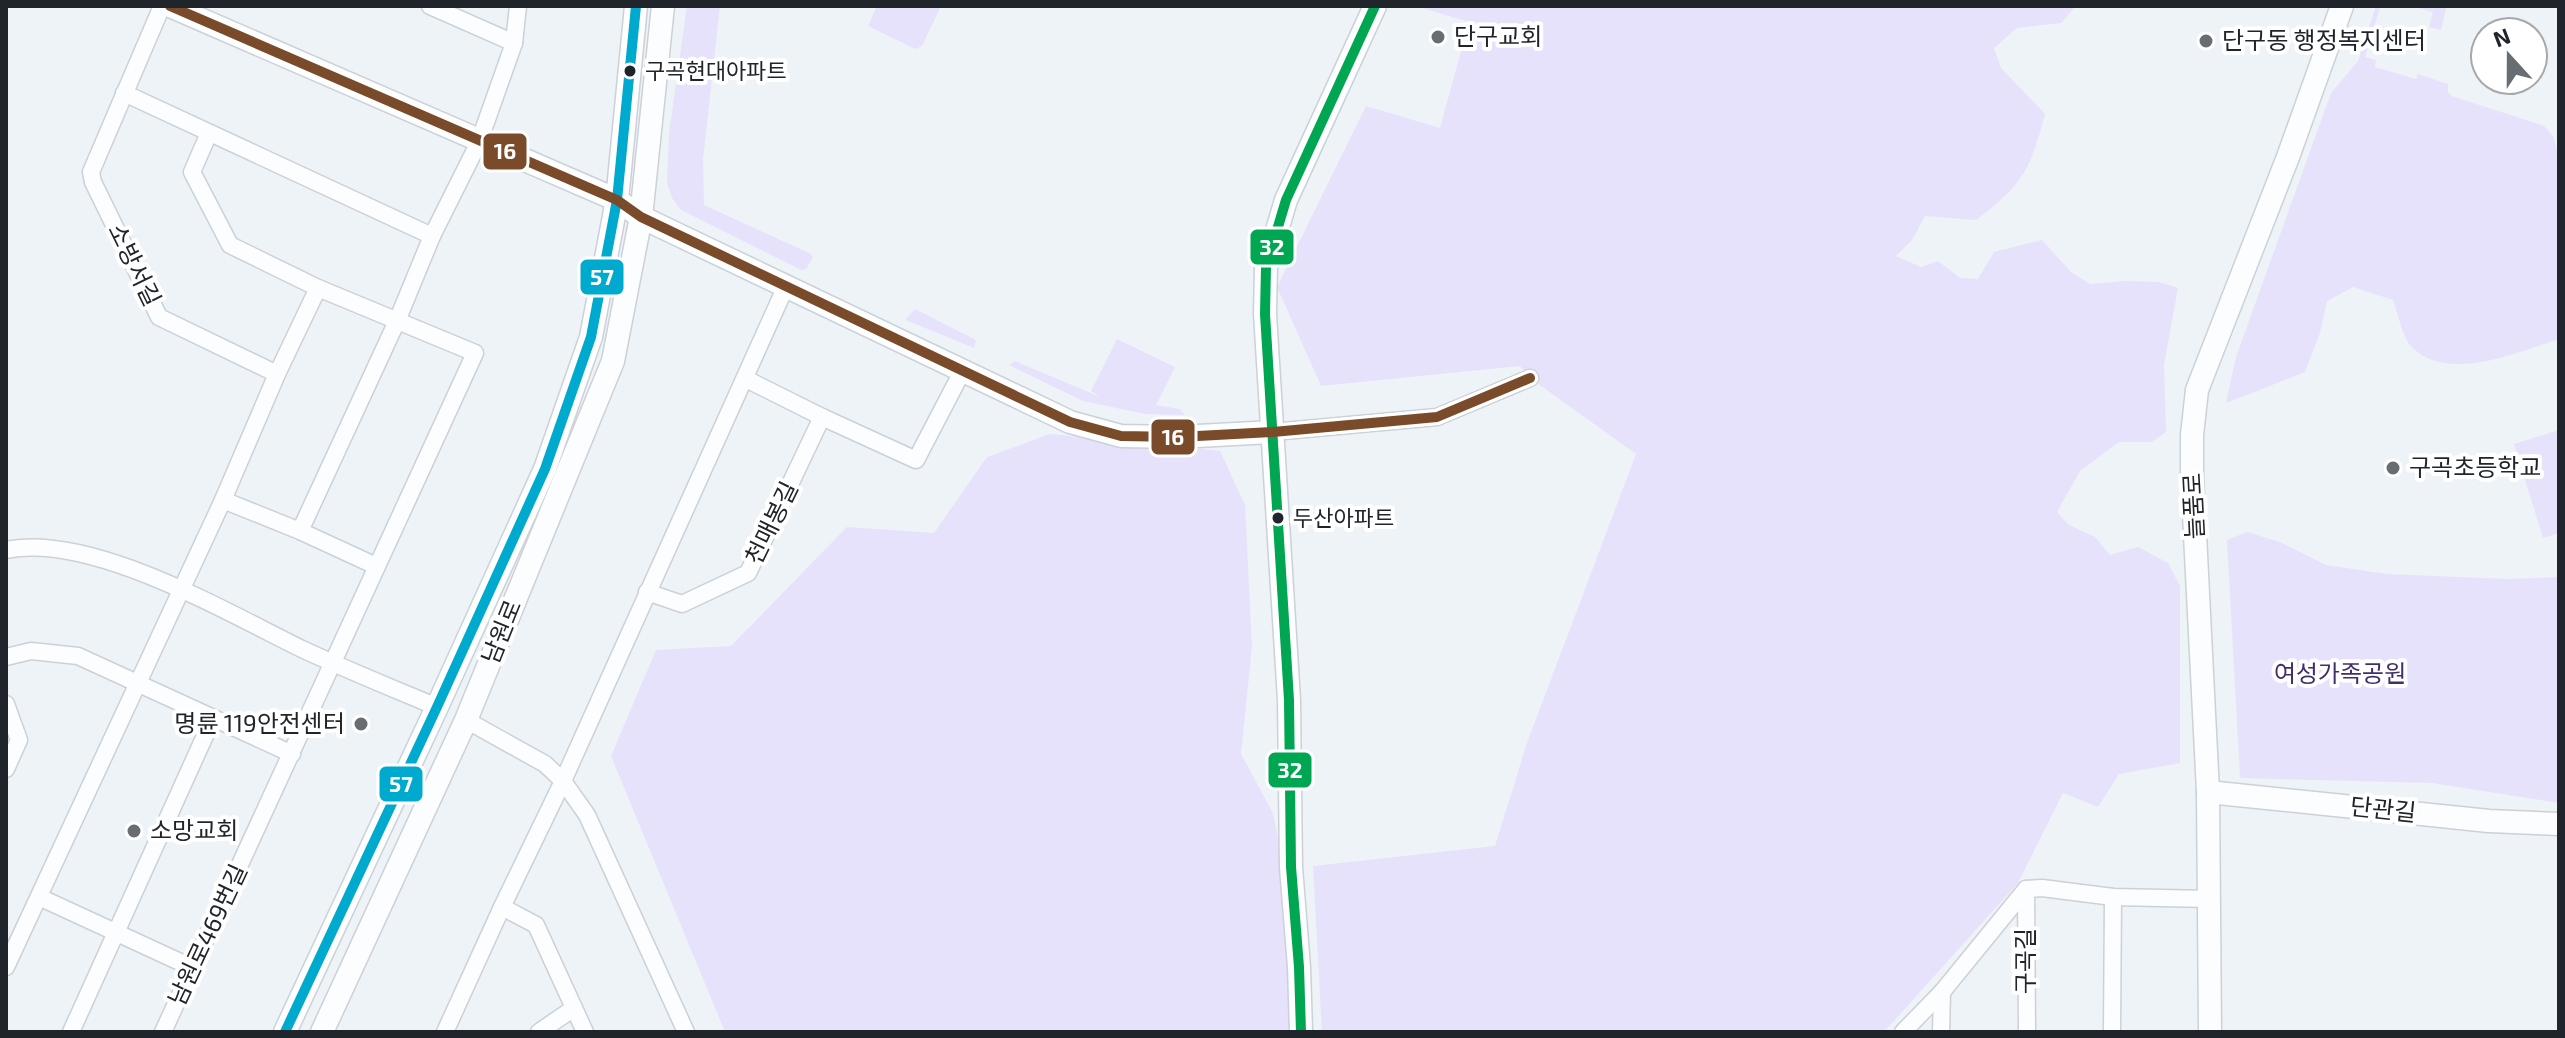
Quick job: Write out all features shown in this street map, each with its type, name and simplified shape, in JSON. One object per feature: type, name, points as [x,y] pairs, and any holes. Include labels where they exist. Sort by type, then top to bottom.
[{"type":"street","name":"소방서길","points":[[162,6],[91,172],[159,317],[277,374]]},
{"type":"street","points":[[430,6],[514,43]]},
{"type":"street","points":[[300,531],[397,321],[432,236],[479,142],[514,43],[518,6]]},
{"type":"street","name":"남원로","points":[[285,1032],[545,469],[591,337],[617,200],[636,6]]},
{"type":"street","name":"남원로","points":[[322,1032],[466,720],[613,361],[641,217],[663,6]]},
{"type":"street","points":[[1301,1032],[1291,867],[1289,700],[1265,314],[1266,267],[1286,200],[1375,6]]},
{"type":"street","name":"늘품로","points":[[2210,1032],[2208,792],[2192,475],[2197,390],[2288,157],[2342,6]]},
{"type":"street","points":[[186,9],[479,142],[617,200],[641,217],[1070,422],[1121,436],[1179,437],[1437,417],[1530,378]]},
{"type":"street","points":[[124,93],[432,236]]},
{"type":"street","points":[[209,133],[192,172],[230,245],[318,288],[397,321]]},
{"type":"street","points":[[445,1032],[563,781],[786,286]]},
{"type":"street","points":[[6,967],[318,288]]},
{"type":"street","name":"남원로469번길","points":[[163,1032],[475,353],[397,321]]},
{"type":"street","points":[[746,379],[916,460],[963,370]]},
{"type":"street","name":"천매봉길","points":[[647,592],[682,604],[748,573],[822,417]]},
{"type":"street","points":[[223,500],[376,566]]},
{"type":"street","points":[[6,550],[63,550],[95,556],[180,590],[331,662],[466,720],[545,764],[563,781],[587,815],[686,1032]]},
{"type":"street","points":[[6,657],[31,651],[78,656],[292,754]]},
{"type":"street","points":[[6,704],[19,740],[6,769]]},
{"type":"street","points":[[71,1032],[213,718]]},
{"type":"street","name":"단관길","points":[[2208,792],[2489,821],[2559,824]]},
{"type":"street","points":[[2026,889],[2042,888],[2113,897],[2210,899]]},
{"type":"street","name":"구곡길","points":[[1903,1032],[1942,992],[2026,889]]},
{"type":"street","name":"구곡길","points":[[2026,889],[2027,1032]]},
{"type":"street","points":[[39,897],[193,968]]},
{"type":"street","points":[[2112,1032],[2113,897]]},
{"type":"street","points":[[502,907],[536,925],[585,1032]]},
{"type":"street","points":[[1941,1032],[1942,992]]},
{"type":"street","points":[[539,1032],[574,1008]]},
{"type":"green space","points":[[687,6],[720,6],[703,160],[704,205],[811,254],[813,258],[806,269],[801,270],[681,210],[672,198],[667,183],[669,133]]},
{"type":"green space","points":[[877,6],[941,6],[922,46],[915,49],[868,26]]},
{"type":"green space","points":[[1416,6],[2076,6],[2061,23],[2017,28],[1994,48],[2001,68],[2045,114],[2029,163],[2015,186],[1976,220],[1925,216],[1912,240],[1896,256],[1921,267],[1938,261],[1960,278],[1978,279],[1994,252],[2042,240],[2071,272],[2090,284],[2159,282],[2178,288],[2164,365],[2166,432],[2152,442],[2119,442],[2080,471],[2057,512],[2069,525],[2095,537],[2110,555],[2138,547],[2168,563],[2180,586],[2180,763],[2119,774],[2098,807],[2063,793],[2018,883],[1884,1032],[1322,1032],[1313,866],[1495,846],[1527,743],[1636,454],[1530,378],[1520,366],[1321,386],[1277,287],[1366,106],[1440,128],[1469,22]]},
{"type":"green space","points":[[2376,6],[2390,6],[2380,7],[2365,57],[2376,60],[2375,67],[2416,79],[2418,74],[2448,84],[2448,92],[2452,96],[2544,126],[2553,136],[2559,157],[2559,339],[2483,362],[2443,363],[2425,357],[2411,346],[2393,300],[2353,287],[2327,301],[2320,333],[2305,372],[2226,403],[2236,357],[2331,93],[2358,61]]},
{"type":"green space","points":[[2412,6],[2446,8],[2441,30],[2429,27],[2433,12]]},
{"type":"green space","points":[[915,309],[976,340],[974,348],[908,321],[906,319]]},
{"type":"green space","points":[[1117,339],[1175,367],[1156,405],[1180,409],[1185,415],[1145,414],[1083,401],[1009,365],[1015,361],[1100,397],[1091,391]]},
{"type":"green space","points":[[2559,430],[2559,533],[2543,538],[2514,444]]},
{"type":"green space","points":[[1050,434],[1220,451],[1245,505],[1252,646],[1241,754],[1273,813],[1283,866],[1290,1032],[725,1032],[611,756],[656,650],[731,646],[847,527],[934,533],[987,457]]},
{"type":"green space","name":"여성가족공원","points":[[2247,532],[2280,542],[2326,565],[2387,574],[2508,579],[2559,577],[2559,803],[2432,783],[2240,778],[2227,540]]},
{"type":"transit line","name":"16","points":[[170,6],[617,200],[641,217],[1070,422],[1121,436],[1179,437],[1273,432],[1437,417],[1530,378]]},
{"type":"transit line","name":"57","points":[[285,1032],[545,469],[591,337],[617,200],[636,6]]},
{"type":"transit line","name":"32","points":[[1301,1032],[1291,867],[1289,700],[1265,314],[1266,267],[1286,200],[1375,6]]},
{"type":"place","name":"단구교회","points":[[1438,37]]},
{"type":"place","name":"단구동 행정복지센터","points":[[2206,41]]},
{"type":"place","name":"구곡현대아파트","points":[[630,71]]},
{"type":"place","name":"구곡초등학교","points":[[2393,468]]},
{"type":"place","name":"두산아파트","points":[[1278,518]]},
{"type":"place","name":"명륜 119안전센터","points":[[361,724]]},
{"type":"place","name":"소망교회","points":[[134,831]]}]
